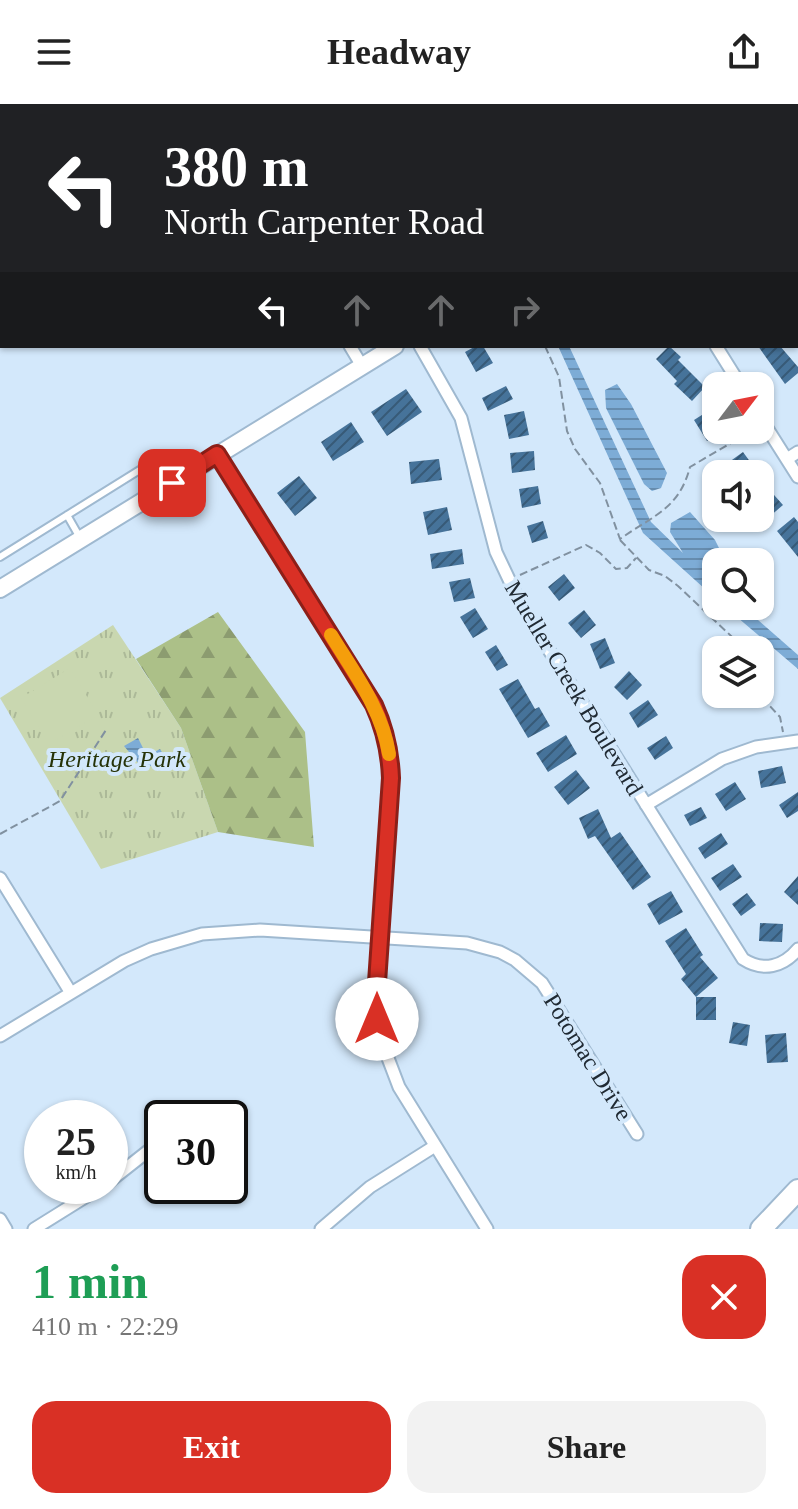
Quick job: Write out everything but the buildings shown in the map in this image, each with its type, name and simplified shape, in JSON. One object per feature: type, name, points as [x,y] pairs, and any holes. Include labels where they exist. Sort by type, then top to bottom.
[{"type":"highway","points":[[761,1229],[798,1190]]},
{"type":"street","points":[[351,348],[362,366]]},
{"type":"street","points":[[0,589],[392,348]]},
{"type":"street","name":"Mueller Creek Boulevard","points":[[421,348],[461,418],[487,525],[508,581],[646,805],[743,959],[752,965],[776,965],[791,958],[798,949]]},
{"type":"street","points":[[717,348],[732,372]]},
{"type":"street","points":[[774,439],[798,477]]},
{"type":"street","points":[[787,459],[798,452]]},
{"type":"street","points":[[217,454],[374,705],[382,724],[391,778],[376,997],[380,1037],[394,1078],[487,1229]]},
{"type":"street","points":[[646,805],[722,759],[756,747],[798,741]]},
{"type":"street","points":[[0,878],[71,993]]},
{"type":"street","name":"Potomac Drive","points":[[0,1036],[124,961],[174,941],[202,934],[260,930],[467,943],[515,960],[553,998],[637,1134]]},
{"type":"street","points":[[321,1229],[370,1187],[435,1146]]},
{"type":"street","points":[[128,1167],[144,1154]]},
{"type":"street","points":[[34,1229],[74,1204]]},
{"type":"street","points":[[0,1219],[6,1229]]},
{"type":"lane","points":[[0,557],[149,465],[158,468],[172,484]]},
{"type":"lane","points":[[67,515],[81,539]]},
{"type":"path","points":[[546,348],[559,377],[571,441],[600,483],[620,539],[649,570],[665,576],[678,586],[731,636]]},
{"type":"path","points":[[620,539],[680,495],[690,467],[729,444]]},
{"type":"path","points":[[508,581],[586,545],[600,553],[616,569],[627,568],[637,557]]},
{"type":"path","points":[[772,708],[780,717],[785,743]]},
{"type":"path","points":[[0,834],[60,801],[106,730]]},
{"type":"green space","points":[[218,612],[305,732],[314,847],[218,832],[181,728],[136,659]]},
{"type":"green space","name":"Heritage Park","points":[[113,625],[181,728],[218,832],[101,869],[0,698]]},
{"type":"green space","points":[[70,668],[98,715],[49,744],[21,698]]},
{"type":"water","points":[[559,348],[570,348],[651,522],[683,553],[670,532],[671,523],[690,512],[702,525],[702,532],[708,532],[715,540],[719,548],[702,548],[702,586],[643,533]]},
{"type":"water","points":[[617,384],[631,404],[667,473],[661,488],[652,491],[644,484],[606,408],[605,390]]},
{"type":"water","points":[[740,620],[758,620],[798,655],[798,669],[774,649],[774,636],[759,636]]},
{"type":"water","points":[[138,738],[147,756],[160,749],[165,757],[144,770],[124,746]]},
{"type":"slow traffic","points":[[331,635],[374,705],[389,754]]},
{"type":"route","points":[[172,483],[217,454],[374,705],[382,724],[391,778],[377,1019]]}]
